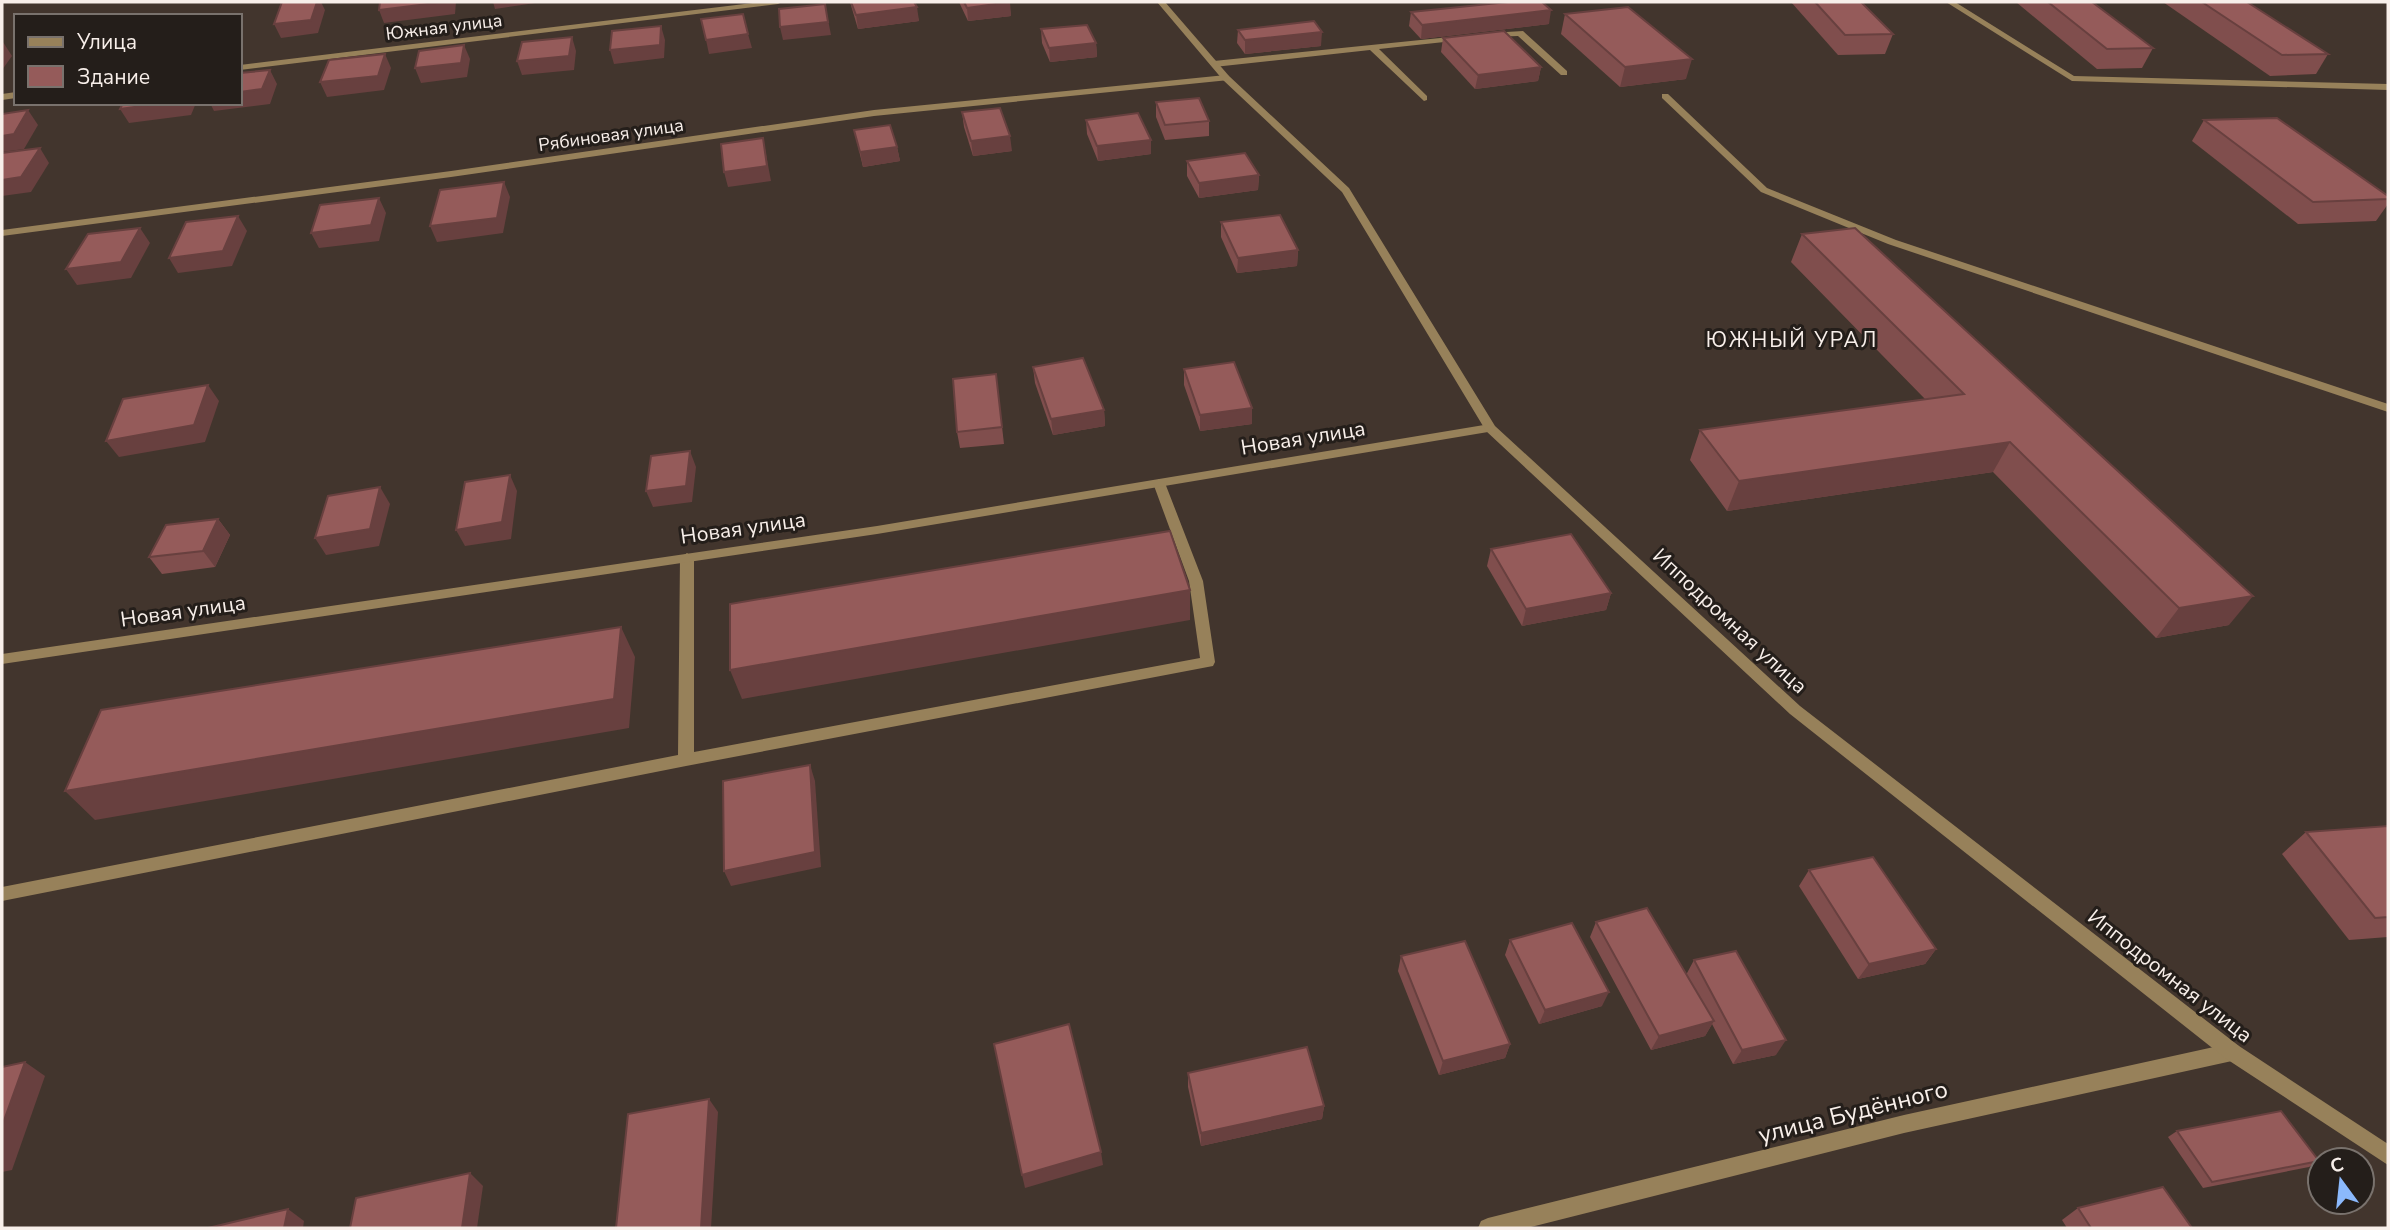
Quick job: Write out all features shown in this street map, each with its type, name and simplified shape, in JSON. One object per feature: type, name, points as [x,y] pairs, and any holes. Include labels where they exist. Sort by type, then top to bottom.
[{"type":"street","name":"Южная улица","points":[[242,68],[778,2]]},
{"type":"street","name":"Ипподромная улица","points":[[1161,2],[1226,78],[1346,190],[1490,428],[1795,710],[2232,1052],[2387,1153]]},
{"type":"street","points":[[1950,2],[2072,78],[2388,88]]},
{"type":"street","points":[[1479,36],[1520,33],[1564,73]]},
{"type":"street","points":[[1214,64],[1466,38]]},
{"type":"street","points":[[1371,46],[1424,98]]},
{"type":"street","name":"Рябиновая улица","points":[[2,233],[451,174],[874,113],[1226,78]]},
{"type":"street","points":[[1665,96],[1764,190],[1892,242],[2388,408]]},
{"type":"street","name":"Новая улица","points":[[2,659],[687,558],[1490,428]]},
{"type":"street","points":[[2,894],[686,760],[1208,662],[1196,581],[1159,483]]},
{"type":"street","points":[[686,760],[687,558]]},
{"type":"street","name":"улица Будённого","points":[[1488,1228],[1903,1124],[2232,1052]]},
{"type":"building","points":[[282,2],[317,2],[311,20],[274,24]]},
{"type":"building","points":[[380,2],[444,2],[379,10]]},
{"type":"building","points":[[851,2],[914,2],[917,7],[856,15]]},
{"type":"building","points":[[964,2],[1010,2],[967,8]]},
{"type":"building","points":[[1508,2],[1542,2],[1551,10],[1422,25],[1411,12]]},
{"type":"building","points":[[1815,2],[1861,2],[1893,34],[1845,35]]},
{"type":"building","points":[[2048,2],[2092,2],[2153,48],[2107,49]]},
{"type":"building","points":[[2202,2],[2247,2],[2328,54],[2282,55]]},
{"type":"building","points":[[825,4],[828,22],[780,27],[779,9]]},
{"type":"building","points":[[1628,7],[1692,59],[1625,67],[1565,14]]},
{"type":"building","points":[[743,14],[748,34],[706,40],[701,19]]},
{"type":"building","points":[[1314,21],[1322,32],[1245,40],[1238,30]]},
{"type":"building","points":[[1087,25],[1096,43],[1049,48],[1041,29]]},
{"type":"building","points":[[661,26],[660,45],[610,50],[612,31]]},
{"type":"building","points":[[1504,31],[1541,67],[1478,75],[1443,38]]},
{"type":"building","points":[[572,37],[569,56],[517,61],[522,42]]},
{"type":"building","points":[[464,45],[461,63],[415,68],[419,51]]},
{"type":"building","points":[[385,54],[378,76],[320,82],[329,60]]},
{"type":"building","points":[[270,70],[262,89],[242,92],[242,73]]},
{"type":"building","points":[[1199,98],[1209,121],[1165,125],[1156,102]]},
{"type":"building","points":[[122,105],[149,105],[120,109]]},
{"type":"building","points":[[1000,108],[1010,136],[971,141],[962,112]]},
{"type":"building","points":[[28,110],[14,134],[2,136],[2,114]]},
{"type":"building","points":[[1138,113],[1151,140],[1097,146],[1086,120]]},
{"type":"building","points":[[2277,118],[2388,196],[2388,199],[2313,202],[2204,120]]},
{"type":"building","points":[[890,125],[897,147],[860,152],[854,130]]},
{"type":"building","points":[[763,138],[767,166],[724,172],[721,144]]},
{"type":"building","points":[[40,148],[21,177],[2,180],[2,153]]},
{"type":"building","points":[[1245,153],[1259,175],[1199,183],[1187,161]]},
{"type":"building","points":[[504,182],[497,218],[430,226],[440,190]]},
{"type":"building","points":[[379,198],[371,225],[311,233],[320,205]]},
{"type":"building","points":[[1280,215],[1298,250],[1238,258],[1221,222]]},
{"type":"building","points":[[238,216],[223,251],[169,258],[186,222]]},
{"type":"building","points":[[140,228],[121,262],[66,269],[88,234]]},
{"type":"building","points":[[1855,228],[2253,596],[2179,608],[2010,442],[1739,481],[1700,430],[1964,394],[1802,234]]},
{"type":"building","points":[[1083,358],[1104,410],[1051,419],[1033,367]]},
{"type":"building","points":[[1234,362],[1252,408],[1200,415],[1184,369]]},
{"type":"building","points":[[996,374],[1002,427],[957,432],[953,379]]},
{"type":"building","points":[[208,385],[194,425],[106,441],[123,399]]},
{"type":"building","points":[[690,451],[686,486],[646,491],[651,456]]},
{"type":"building","points":[[510,475],[502,522],[456,530],[465,482]]},
{"type":"building","points":[[380,487],[370,529],[315,538],[328,496]]},
{"type":"building","points":[[218,519],[203,551],[149,557],[166,525]]},
{"type":"building","points":[[1170,531],[1190,590],[730,670],[730,604]]},
{"type":"building","points":[[1571,534],[1611,593],[1526,609],[1491,549]]},
{"type":"building","points":[[621,627],[614,699],[65,791],[101,710]]},
{"type":"building","points":[[810,765],[815,852],[724,871],[723,781]]},
{"type":"building","points":[[2388,826],[2388,917],[2375,918],[2306,832]]},
{"type":"building","points":[[1873,857],[1936,949],[1869,964],[1809,870]]},
{"type":"building","points":[[1647,908],[1714,1021],[1659,1036],[1596,922]]},
{"type":"building","points":[[1572,923],[1609,992],[1545,1010],[1510,940]]},
{"type":"building","points":[[1465,941],[1510,1044],[1443,1061],[1401,956]]},
{"type":"building","points":[[1736,951],[1786,1040],[1742,1050],[1694,960]]},
{"type":"building","points":[[1069,1024],[1101,1152],[1022,1175],[994,1044]]},
{"type":"building","points":[[1307,1047],[1324,1106],[1201,1133],[1188,1073]]},
{"type":"building","points":[[25,1062],[2,1126],[2,1067]]},
{"type":"building","points":[[709,1099],[701,1228],[616,1228],[628,1114]]},
{"type":"building","points":[[2281,1111],[2308,1146],[2306,1164],[2212,1182],[2177,1131]]},
{"type":"building","points":[[470,1173],[462,1228],[350,1228],[356,1198]]},
{"type":"building","points":[[2163,1187],[2192,1228],[2091,1228],[2078,1208]]},
{"type":"building","points":[[288,1209],[284,1228],[208,1228]]},
{"type":"district","name":"ЮЖНЫЙ УРАЛ","points":[[1792,340]]}]
